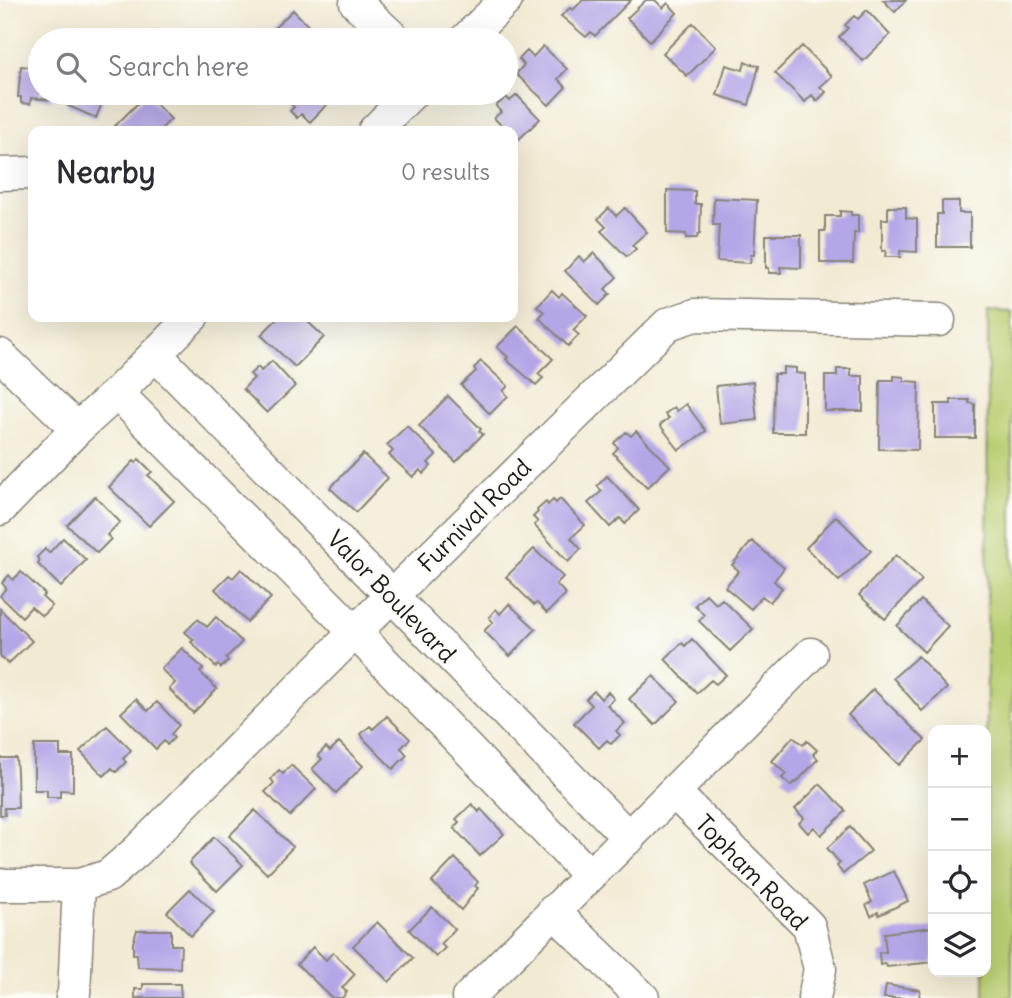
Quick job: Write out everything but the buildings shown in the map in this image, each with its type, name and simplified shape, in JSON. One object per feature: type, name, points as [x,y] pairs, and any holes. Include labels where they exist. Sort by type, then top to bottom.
[{"type":"street","points":[[477,28],[506,0]]},
{"type":"street","points":[[356,3],[383,28]]},
{"type":"street","points":[[379,126],[400,105]]},
{"type":"street","points":[[0,174],[28,173]]},
{"type":"street","name":"Furnival Road","points":[[0,885],[79,885],[108,876],[137,851],[668,324],[695,315],[939,320]]},
{"type":"street","points":[[0,509],[77,429],[187,322]]},
{"type":"street","name":"Valor Boulevard","points":[[155,354],[629,838]]},
{"type":"street","points":[[0,355],[77,429]]},
{"type":"street","points":[[117,393],[355,632],[589,875]]},
{"type":"street","name":"Topham Road","points":[[468,998],[811,654]]},
{"type":"street","name":"Topham Road","points":[[675,793],[808,926],[820,969],[814,998]]},
{"type":"street","points":[[72,998],[79,885]]},
{"type":"street","points":[[554,911],[643,998]]},
{"type":"green space","points":[[988,311],[1012,312],[1012,998],[984,998],[984,977],[991,977],[991,725],[987,725]]}]
